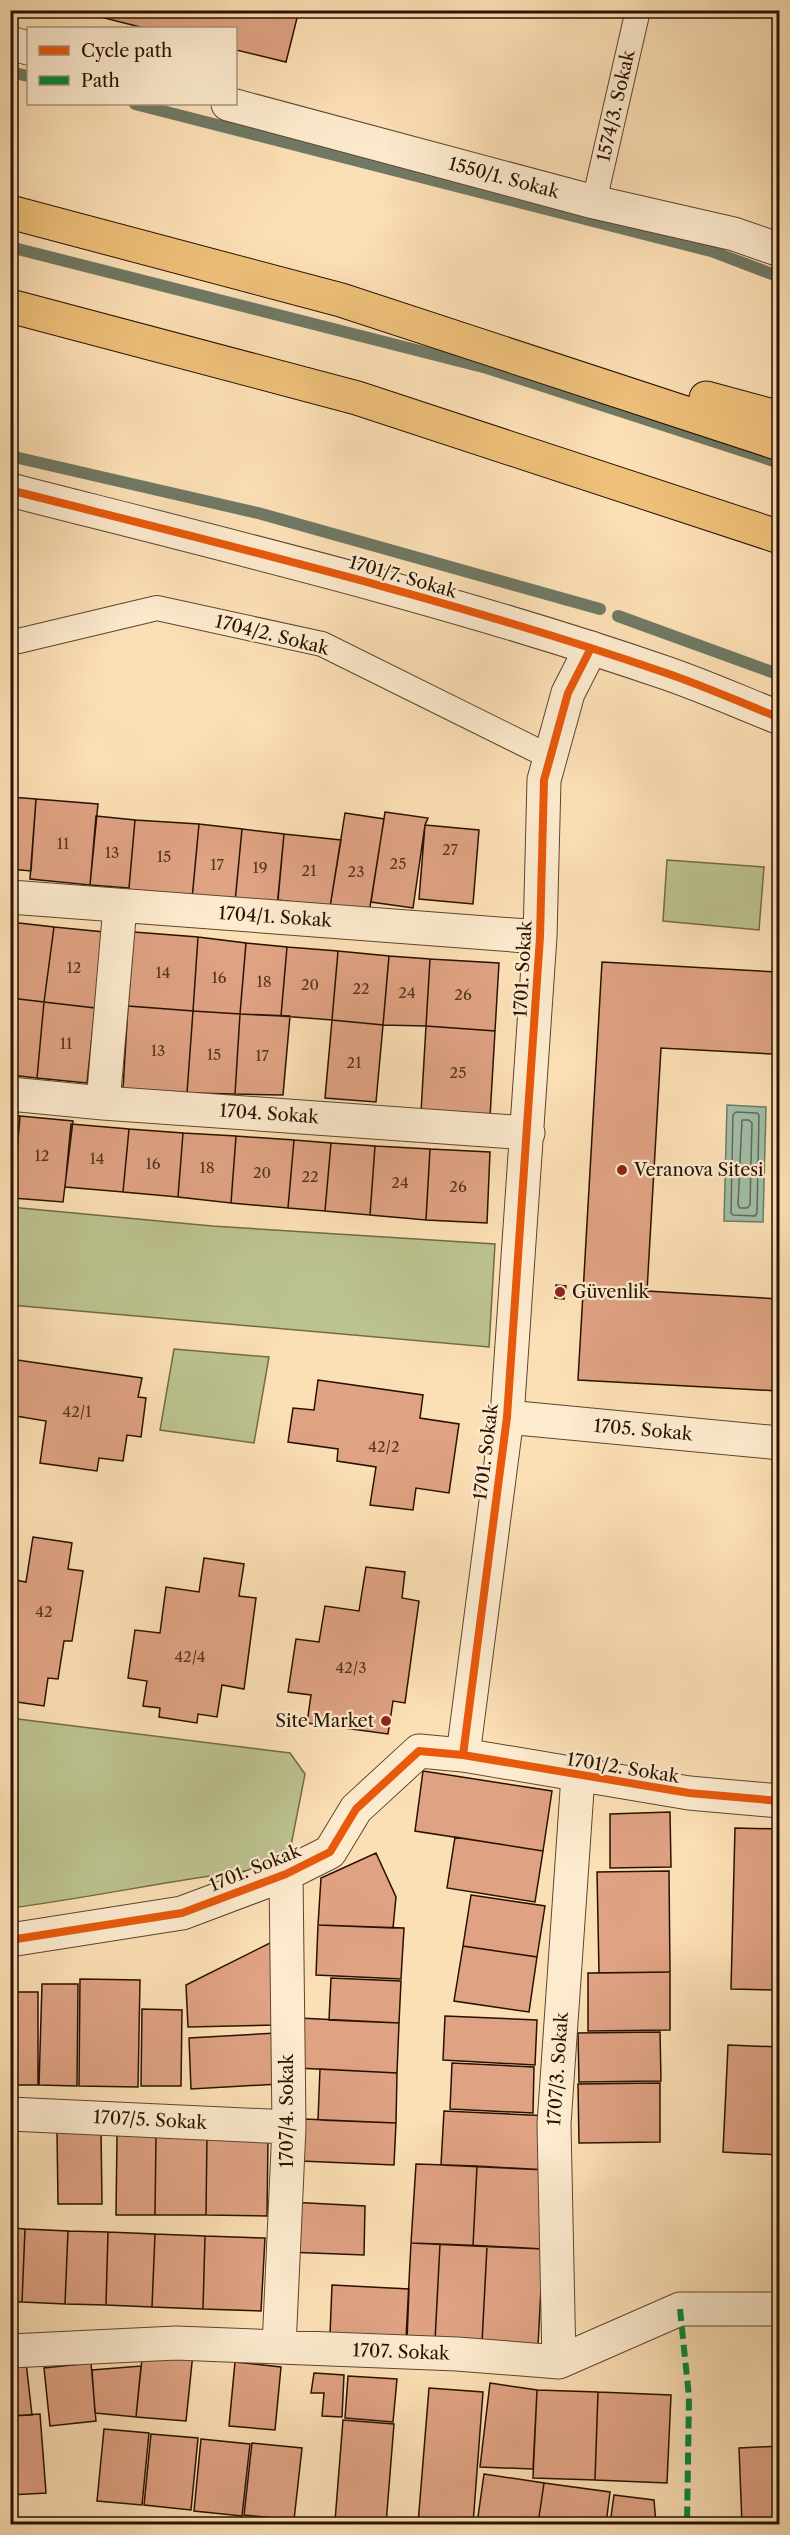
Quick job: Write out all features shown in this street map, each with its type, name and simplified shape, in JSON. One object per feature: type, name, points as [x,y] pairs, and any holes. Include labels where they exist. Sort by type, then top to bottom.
[{"type":"highway","points":[[10,212],[780,418]]},
{"type":"highway","points":[[341,300],[780,444]]},
{"type":"highway","points":[[10,306],[357,398],[780,537]]},
{"type":"street","points":[[10,43],[27,48]]},
{"type":"street","name":"1550/1. Sokak","points":[[232,105],[594,202],[734,234],[780,250]]},
{"type":"street","name":"1701/7. Sokak","points":[[10,490],[344,575],[591,648],[668,674],[780,718]]},
{"type":"street","name":"1701. Sokak","points":[[10,1940],[182,1913],[285,1874],[330,1852],[356,1809],[419,1751],[463,1755],[507,1417],[540,937],[544,780],[568,693],[591,648]]},
{"type":"street","name":"1704/1. Sokak","points":[[10,897],[540,937]]},
{"type":"street","points":[[103,1102],[120,906]]},
{"type":"street","name":"1704. Sokak","points":[[10,1094],[528,1133]]},
{"type":"street","name":"1705. Sokak","points":[[507,1417],[780,1443]]},
{"type":"street","name":"1701/2. Sokak","points":[[463,1755],[689,1793],[780,1801]]},
{"type":"street","name":"1707/3. Sokak","points":[[559,2362],[554,2124],[578,1776]]},
{"type":"street","name":"1707/4. Sokak","points":[[279,2347],[289,2127],[285,1874]]},
{"type":"street","name":"1707/5. Sokak","points":[[10,2114],[289,2127]]},
{"type":"street","name":"1707. Sokak","points":[[10,2351],[176,2343],[457,2354],[559,2362],[680,2309],[780,2309]]},
{"type":"lane","name":"1574/3. Sokak","points":[[594,202],[638,10]]},
{"type":"lane","name":"1704/2. Sokak","points":[[10,643],[157,608],[322,644],[550,757]]},
{"type":"shaded area","points":[[667,860],[764,867],[759,930],[663,921]]},
{"type":"shaded area","points":[[10,1207],[212,1226],[495,1244],[489,1347],[11,1305]]},
{"type":"shaded area","points":[[174,1349],[269,1357],[254,1443],[160,1430]]},
{"type":"shaded area","points":[[10,1718],[290,1753],[305,1774],[287,1866],[11,1908]]},
{"type":"water","points":[[727,1105],[766,1107],[763,1222],[724,1221]]},
{"type":"building","points":[[73,10],[299,10],[286,62],[237,50],[237,27],[140,27]]},
{"type":"building","points":[[10,797],[36,799],[31,871],[10,869]]},
{"type":"building","points":[[36,799],[98,804],[90,885],[30,879]]},
{"type":"building","points":[[385,812],[428,818],[425,825],[413,908],[371,902]]},
{"type":"building","points":[[345,813],[384,819],[369,913],[330,907]]},
{"type":"building","points":[[96,816],[135,820],[129,888],[90,885]]},
{"type":"building","points":[[135,820],[199,824],[192,899],[131,894],[129,888]]},
{"type":"building","points":[[199,824],[242,829],[235,902],[192,899]]},
{"type":"building","points":[[425,825],[479,830],[473,904],[419,899]]},
{"type":"building","points":[[242,829],[284,834],[277,907],[235,902]]},
{"type":"building","points":[[284,834],[341,840],[330,907],[278,900]]},
{"type":"building","points":[[10,922],[54,927],[44,1002],[10,998]]},
{"type":"building","points":[[54,927],[104,932],[95,1008],[44,1002]]},
{"type":"building","points":[[134,932],[198,937],[193,1011],[128,1006]]},
{"type":"building","points":[[198,937],[246,943],[240,1014],[193,1011]]},
{"type":"building","points":[[246,943],[287,947],[281,1016],[240,1014]]},
{"type":"building","points":[[287,947],[338,951],[332,1020],[281,1016]]},
{"type":"building","points":[[338,951],[389,956],[383,1025],[332,1020]]},
{"type":"building","points":[[389,956],[430,959],[426,1026],[383,1025]]},
{"type":"building","points":[[430,959],[499,963],[495,1031],[426,1026]]},
{"type":"building","name":"Veranova Sitesi","points":[[602,962],[777,972],[773,1054],[661,1048],[647,1291],[780,1299],[778,1391],[578,1380]]},
{"type":"building","points":[[10,998],[44,1002],[37,1078],[10,1075]]},
{"type":"building","points":[[44,1002],[95,1008],[87,1083],[37,1078]]},
{"type":"building","points":[[128,1006],[193,1011],[187,1093],[123,1089]]},
{"type":"building","points":[[193,1011],[240,1014],[235,1094],[187,1093]]},
{"type":"building","points":[[240,1014],[290,1016],[283,1095],[235,1094]]},
{"type":"building","points":[[332,1020],[383,1025],[376,1102],[325,1098]]},
{"type":"building","points":[[426,1026],[495,1031],[490,1117],[421,1112]]},
{"type":"building","points":[[10,1115],[20,1116],[13,1198],[10,1197]]},
{"type":"building","points":[[20,1116],[73,1121],[63,1202],[13,1198]]},
{"type":"building","points":[[71,1124],[129,1129],[123,1192],[65,1187]]},
{"type":"building","points":[[129,1129],[183,1133],[178,1197],[123,1192]]},
{"type":"building","points":[[183,1133],[236,1136],[231,1203],[178,1197]]},
{"type":"building","points":[[236,1136],[294,1140],[288,1208],[231,1203]]},
{"type":"building","points":[[294,1140],[331,1143],[325,1211],[288,1208]]},
{"type":"building","points":[[331,1143],[375,1146],[370,1215],[325,1211]]},
{"type":"building","points":[[375,1146],[430,1149],[426,1220],[370,1215]]},
{"type":"building","points":[[430,1149],[490,1152],[487,1223],[426,1220]]},
{"type":"building","name":"Güvenlik","points":[[556,1285],[566,1286],[564,1299],[555,1298]]},
{"type":"building","points":[[10,1359],[142,1378],[138,1397],[146,1398],[141,1437],[127,1435],[123,1461],[99,1458],[97,1471],[40,1463],[46,1421],[10,1415]]},
{"type":"building","points":[[318,1380],[423,1395],[420,1418],[459,1424],[449,1493],[416,1488],[413,1510],[370,1505],[376,1467],[337,1461],[338,1449],[288,1442],[293,1408],[314,1410]]},
{"type":"building","points":[[10,1531],[15,1532],[10,1566]]},
{"type":"building","points":[[33,1537],[72,1543],[68,1569],[83,1571],[72,1641],[64,1641],[58,1679],[48,1678],[44,1706],[10,1701],[10,1579],[26,1582]]},
{"type":"building","points":[[204,1558],[244,1564],[239,1596],[256,1598],[244,1689],[222,1685],[217,1717],[198,1714],[197,1723],[159,1717],[160,1708],[143,1706],[147,1681],[128,1678],[135,1630],[160,1633],[166,1587],[199,1592]]},
{"type":"building","points":[[366,1567],[405,1572],[402,1598],[419,1601],[405,1703],[393,1701],[388,1734],[307,1723],[311,1695],[288,1692],[296,1639],[319,1642],[325,1606],[359,1611]]},
{"type":"building","points":[[423,1771],[552,1791],[543,1851],[415,1831]]},
{"type":"building","points":[[670,1812],[671,1867],[610,1868],[610,1814]]},
{"type":"building","points":[[735,1828],[780,1829],[780,1990],[731,1989]]},
{"type":"building","points":[[455,1837],[543,1851],[535,1902],[447,1888]]},
{"type":"building","points":[[376,1853],[396,1897],[393,1928],[318,1925],[321,1878]]},
{"type":"building","points":[[669,1871],[670,1972],[599,1973],[597,1872]]},
{"type":"building","points":[[471,1895],[545,1906],[537,1957],[463,1946]]},
{"type":"building","points":[[318,1925],[404,1928],[401,1979],[316,1975]]},
{"type":"building","points":[[276,1940],[276,2025],[188,2027],[186,1985]]},
{"type":"building","points":[[463,1946],[537,1957],[529,2012],[454,2001]]},
{"type":"building","points":[[670,1972],[670,2030],[588,2031],[588,1973]]},
{"type":"building","points":[[331,1978],[401,1981],[399,2023],[329,2020]]},
{"type":"building","points":[[80,1979],[140,1980],[138,2087],[79,2086]]},
{"type":"building","points":[[42,1984],[78,1984],[77,2086],[39,2085]]},
{"type":"building","points":[[10,1992],[38,1992],[38,2085],[10,2085]]},
{"type":"building","points":[[142,2009],[182,2010],[181,2086],[141,2086]]},
{"type":"building","points":[[445,2016],[537,2020],[535,2065],[443,2060]]},
{"type":"building","points":[[299,2018],[399,2023],[397,2073],[297,2068]]},
{"type":"building","points":[[660,2032],[661,2081],[579,2082],[578,2033]]},
{"type":"building","points":[[276,2033],[279,2084],[191,2089],[189,2038]]},
{"type":"building","points":[[728,2045],[780,2047],[780,2155],[723,2152]]},
{"type":"building","points":[[452,2063],[534,2067],[533,2113],[450,2109]]},
{"type":"building","points":[[320,2069],[397,2073],[396,2123],[318,2120]]},
{"type":"building","points":[[660,2083],[660,2142],[579,2143],[578,2084]]},
{"type":"building","points":[[444,2111],[550,2116],[547,2170],[441,2165]]},
{"type":"building","points":[[303,2119],[396,2123],[394,2165],[301,2161]]},
{"type":"building","points":[[101,2131],[102,2204],[58,2204],[57,2132]]},
{"type":"building","points":[[117,2135],[156,2135],[155,2215],[116,2215]]},
{"type":"building","points":[[156,2135],[207,2135],[206,2215],[155,2215]]},
{"type":"building","points":[[207,2135],[268,2136],[267,2216],[206,2215]]},
{"type":"building","points":[[416,2164],[477,2166],[473,2246],[411,2243]]},
{"type":"building","points":[[477,2166],[547,2170],[543,2249],[473,2246]]},
{"type":"building","points":[[289,2202],[365,2206],[364,2255],[286,2252]]},
{"type":"building","points":[[10,2228],[25,2229],[22,2302],[10,2302]]},
{"type":"building","points":[[25,2229],[68,2231],[65,2304],[22,2302]]},
{"type":"building","points":[[68,2231],[108,2232],[106,2305],[65,2304]]},
{"type":"building","points":[[108,2232],[155,2234],[152,2307],[106,2305]]},
{"type":"building","points":[[155,2234],[205,2236],[203,2309],[152,2307]]},
{"type":"building","points":[[205,2236],[265,2238],[261,2311],[203,2309]]},
{"type":"building","points":[[411,2243],[440,2244],[435,2341],[406,2339]]},
{"type":"building","points":[[440,2244],[487,2246],[482,2343],[435,2341]]},
{"type":"building","points":[[487,2246],[543,2249],[538,2346],[482,2343]]},
{"type":"building","points":[[332,2285],[409,2289],[407,2339],[330,2335]]},
{"type":"building","points":[[143,2349],[193,2353],[186,2421],[136,2417]]},
{"type":"building","points":[[26,2362],[32,2415],[10,2416],[10,2363]]},
{"type":"building","points":[[235,2362],[281,2367],[275,2430],[229,2426]]},
{"type":"building","points":[[91,2363],[96,2421],[50,2426],[44,2368]]},
{"type":"building","points":[[141,2366],[136,2417],[95,2413],[92,2370]]},
{"type":"building","points":[[314,2373],[344,2375],[342,2417],[322,2416],[324,2393],[311,2393]]},
{"type":"building","points":[[348,2376],[397,2379],[393,2422],[345,2418]]},
{"type":"building","points":[[490,2383],[537,2390],[533,2469],[480,2467]]},
{"type":"building","points":[[429,2388],[483,2392],[473,2524],[418,2524]]},
{"type":"building","points":[[537,2390],[598,2392],[595,2480],[533,2478]]},
{"type":"building","points":[[598,2392],[671,2395],[667,2483],[595,2480]]},
{"type":"building","points":[[40,2414],[46,2493],[10,2495],[10,2416]]},
{"type":"building","points":[[343,2420],[394,2424],[386,2524],[335,2521]]},
{"type":"building","points":[[104,2429],[149,2433],[142,2505],[97,2501]]},
{"type":"building","points":[[151,2434],[198,2438],[191,2510],[144,2505]]},
{"type":"building","points":[[201,2439],[250,2444],[242,2516],[194,2511]]},
{"type":"building","points":[[252,2443],[302,2448],[294,2520],[244,2515]]},
{"type":"building","points":[[780,2446],[780,2524],[742,2524],[739,2448]]},
{"type":"building","points":[[484,2474],[544,2483],[538,2524],[477,2524]]},
{"type":"building","points":[[544,2483],[610,2492],[606,2524],[538,2524]]},
{"type":"building","points":[[614,2495],[654,2500],[656,2524],[610,2524]]},
{"type":"waterway","points":[[10,72],[27,76]]},
{"type":"waterway","points":[[139,105],[711,251],[780,277]]},
{"type":"waterway","points":[[10,247],[487,368],[780,463]]},
{"type":"waterway","points":[[10,456],[258,513],[600,609]]},
{"type":"waterway","points":[[618,616],[780,675]]},
{"type":"marked path","points":[[680,2309],[689,2397],[687,2524]]},
{"type":"cycle path","points":[[10,490],[258,553],[504,621],[666,673],[780,718]]},
{"type":"cycle path","points":[[463,1755],[507,1417],[540,937],[544,780],[568,693],[591,648]]},
{"type":"cycle path","points":[[10,1940],[182,1913],[286,1874],[330,1852],[356,1809],[419,1751],[463,1755],[689,1793],[780,1801]]},
{"type":"place","name":"Veranova Sitesi","points":[[622,1170]]},
{"type":"place","name":"Güvenlik","points":[[560,1292]]},
{"type":"place","name":"Site Market","points":[[386,1721]]}]
